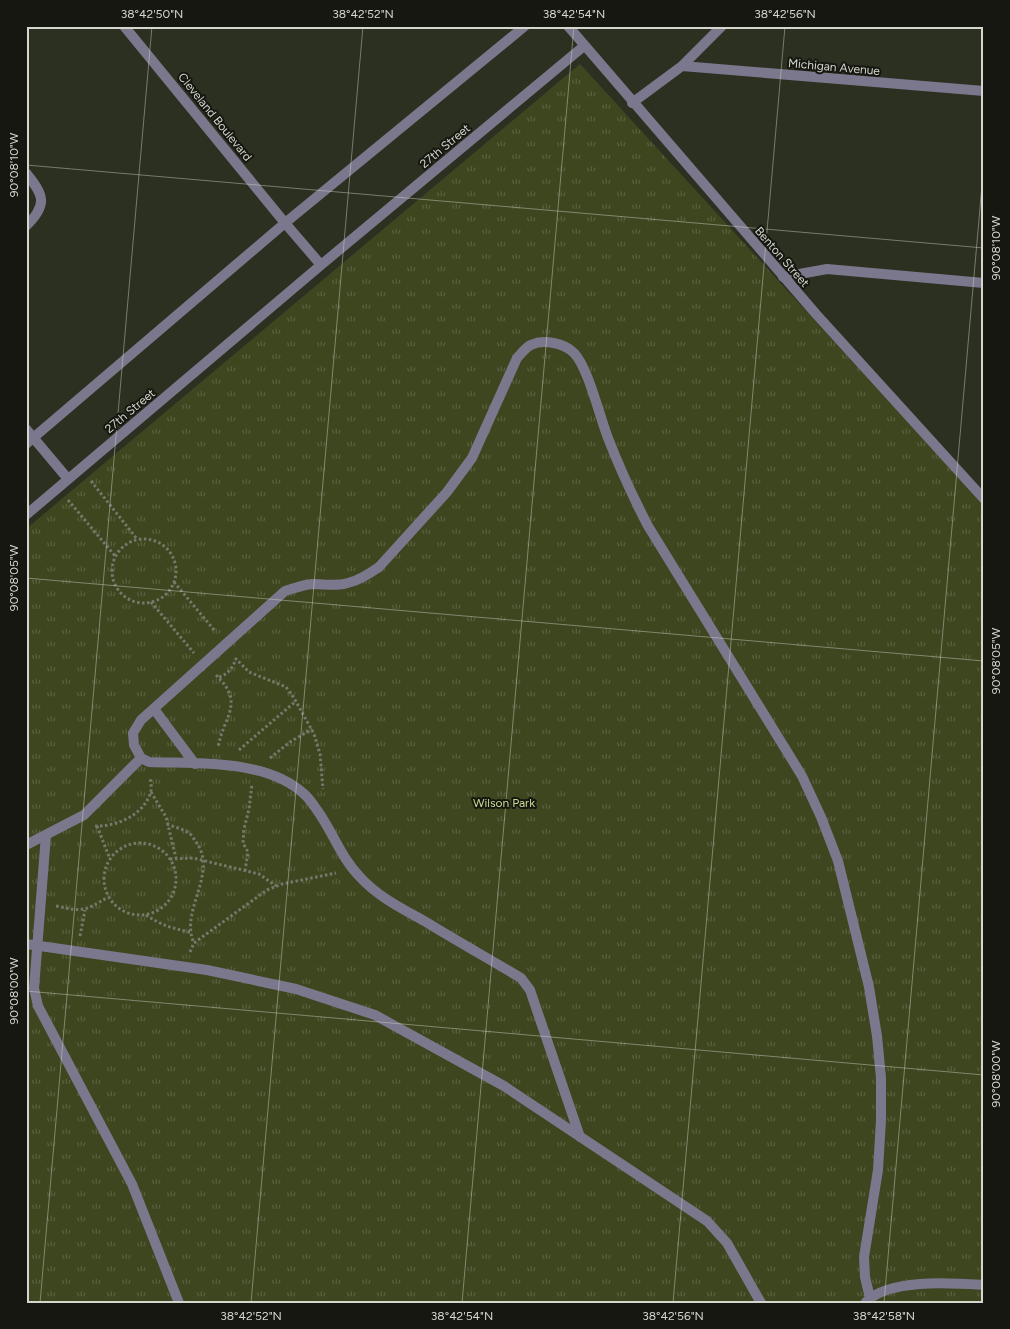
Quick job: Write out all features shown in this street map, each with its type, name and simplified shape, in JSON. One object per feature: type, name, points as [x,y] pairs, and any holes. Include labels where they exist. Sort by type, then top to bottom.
[{"type":"street","name":"Cleveland Boulevard","points":[[124,26],[285,223]]},
{"type":"street","points":[[30,441],[285,223],[525,26]]},
{"type":"street","name":"Benton Street","points":[[568,26],[783,277],[984,499]]},
{"type":"street","points":[[632,103],[682,66],[722,26]]},
{"type":"street","name":"27th Street","points":[[26,515],[321,264],[584,46]]},
{"type":"street","name":"Michigan Avenue","points":[[682,66],[984,91]]},
{"type":"street","points":[[26,172],[39,189],[41,202],[39,209],[26,226]]},
{"type":"street","points":[[285,223],[321,264]]},
{"type":"street","points":[[783,277],[827,269],[984,283]]},
{"type":"street","points":[[145,760],[134,745],[133,732],[141,720],[285,591],[312,584],[333,585],[350,583],[368,575],[379,567],[447,492],[472,458],[518,358],[529,345],[543,341],[573,352],[583,365],[607,436],[626,484],[658,542],[802,776],[821,817],[838,862],[869,987],[877,1036],[881,1078],[878,1170],[864,1257],[868,1300],[895,1287],[924,1284],[984,1285]]},
{"type":"street","points":[[26,429],[30,441],[68,479]]},
{"type":"street","points":[[971,485],[984,486]]},
{"type":"street","points":[[154,708],[195,764]]},
{"type":"street","points":[[26,845],[84,814],[145,760],[232,766],[255,770],[287,782],[303,793],[318,811],[341,852],[360,877],[383,897],[521,978],[530,990],[580,1137]]},
{"type":"street","points":[[46,835],[34,988],[38,1006],[132,1184],[179,1303]]},
{"type":"street","points":[[26,944],[187,967],[296,989],[374,1015],[504,1086],[707,1220],[727,1243],[761,1303]]},
{"type":"path","points":[[81,468],[137,539]]},
{"type":"path","points":[[58,488],[116,557]]},
{"type":"path","points":[[148,538],[159,542],[168,548],[174,558],[176,569],[172,588],[165,595],[152,602],[137,602],[128,598],[115,583],[112,572],[119,551],[137,539],[148,538]]},
{"type":"path","points":[[174,582],[226,644],[228,652],[236,660],[249,672],[286,687],[296,701],[312,730],[320,754],[324,800],[318,811]]},
{"type":"path","points":[[152,602],[203,664],[218,677],[231,693],[232,702],[218,752]]},
{"type":"path","points":[[218,677],[225,675],[232,669],[236,660]]},
{"type":"path","points":[[236,752],[296,701]]},
{"type":"path","points":[[245,871],[248,852],[243,843],[244,828],[255,770],[290,742],[312,730]]},
{"type":"path","points":[[145,760],[151,792],[166,818],[176,858]]},
{"type":"path","points":[[76,819],[96,826],[121,822],[136,813],[151,792]]},
{"type":"path","points":[[167,824],[190,834],[201,848],[204,861],[190,923],[190,932],[194,943]]},
{"type":"path","points":[[96,826],[110,859]]},
{"type":"path","points":[[134,843],[146,843],[157,847],[170,859],[176,876],[175,888],[171,899],[163,908],[152,914],[140,916],[128,914],[117,908],[108,897],[104,888],[106,864],[122,847],[134,843]]},
{"type":"path","points":[[170,859],[193,858],[258,874],[276,886]]},
{"type":"path","points":[[187,967],[189,954],[194,943],[267,890],[276,886],[354,869]]},
{"type":"path","points":[[41,904],[78,911],[85,910],[108,897]]},
{"type":"path","points":[[77,951],[85,910]]},
{"type":"path","points":[[146,915],[172,929],[190,932]]},
{"type":"green space","name":"Wilson Park","points":[[580,64],[984,505],[984,1303],[26,1303],[26,529]]}]
